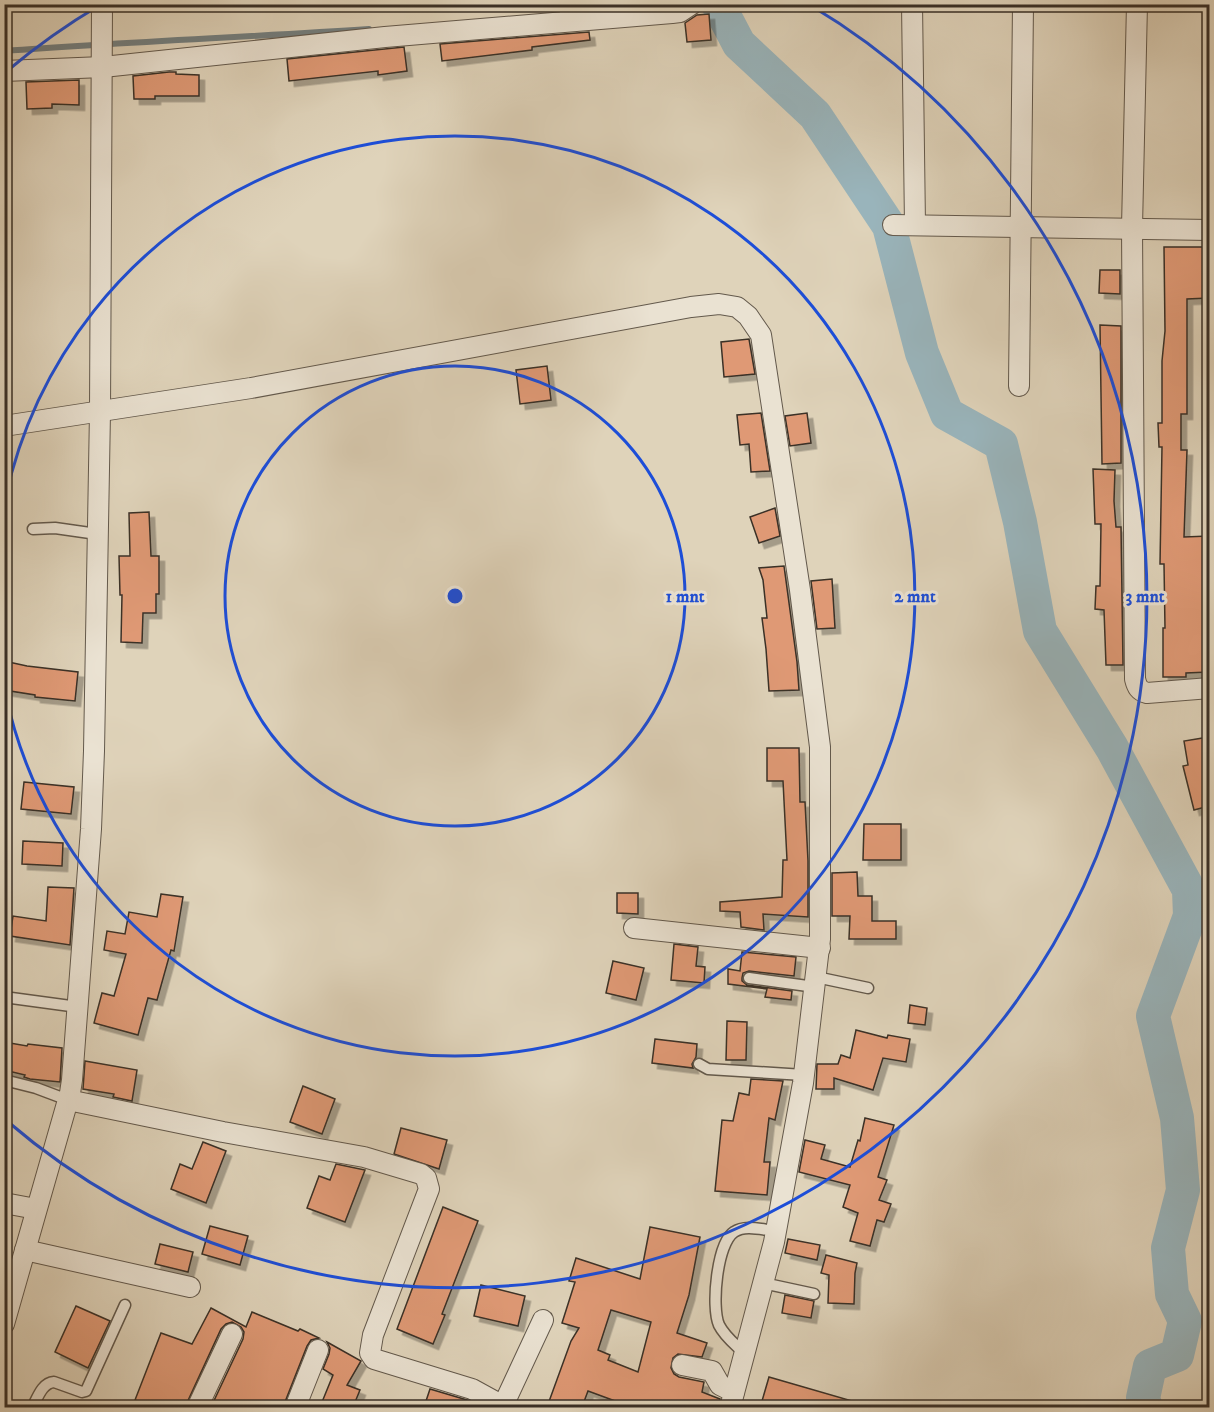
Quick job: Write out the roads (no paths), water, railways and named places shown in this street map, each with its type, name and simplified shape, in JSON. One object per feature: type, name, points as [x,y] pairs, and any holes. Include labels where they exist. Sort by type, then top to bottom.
[{"type":"street","points":[[4,1324],[68,1100],[72,1080],[78,1007],[91,829],[100,412],[102,4]]},
{"type":"street","points":[[4,71],[103,53],[385,37],[565,13],[680,12],[692,4]]},
{"type":"street","points":[[912,4],[915,225]]},
{"type":"street","points":[[1019,386],[1023,4]]},
{"type":"street","points":[[1137,4],[1131,227],[1135,679],[1140,691],[1147,693],[1209,688]]},
{"type":"street","points":[[893,225],[1209,230]]},
{"type":"street","points":[[4,426],[251,388],[691,307],[729,305],[748,316],[761,335],[800,590],[818,732],[820,948],[804,1076],[776,1231],[732,1400]]},
{"type":"street","points":[[634,928],[820,948]]},
{"type":"street","points":[[68,1100],[223,1132],[364,1157],[421,1174],[426,1178],[429,1189],[373,1335],[370,1353],[374,1359],[472,1389],[503,1407],[543,1320]]},
{"type":"street","points":[[4,1203],[36,1209]]},
{"type":"street","points":[[25,1250],[190,1287]]},
{"type":"street","points":[[197,1407],[232,1334]]},
{"type":"street","points":[[295,1407],[318,1350]]},
{"type":"street","points":[[682,1365],[712,1371],[732,1400]]},
{"type":"lane","points":[[33,529],[55,528],[98,534]]},
{"type":"lane","points":[[749,978],[868,988]]},
{"type":"lane","points":[[4,997],[78,1007]]},
{"type":"lane","points":[[699,1064],[708,1069],[804,1076]]},
{"type":"lane","points":[[4,1080],[36,1088],[68,1100]]},
{"type":"lane","points":[[744,1353],[726,1335],[716,1316],[714,1300],[720,1262],[726,1242],[733,1232],[745,1228],[776,1231]]},
{"type":"lane","points":[[764,1283],[814,1294]]},
{"type":"lane","points":[[32,1407],[49,1382],[82,1392],[86,1391],[125,1305]]},
{"type":"waterway","points":[[718,4],[739,44],[815,115],[889,226],[922,353],[947,414],[1001,444],[1020,522],[1040,631],[1112,748],[1189,890],[1190,916],[1153,1016],[1177,1118],[1183,1190],[1168,1248],[1172,1294],[1185,1321],[1177,1355],[1150,1366],[1143,1398],[1146,1408]]},
{"type":"waterway","points":[[4,51],[369,29]]}]
